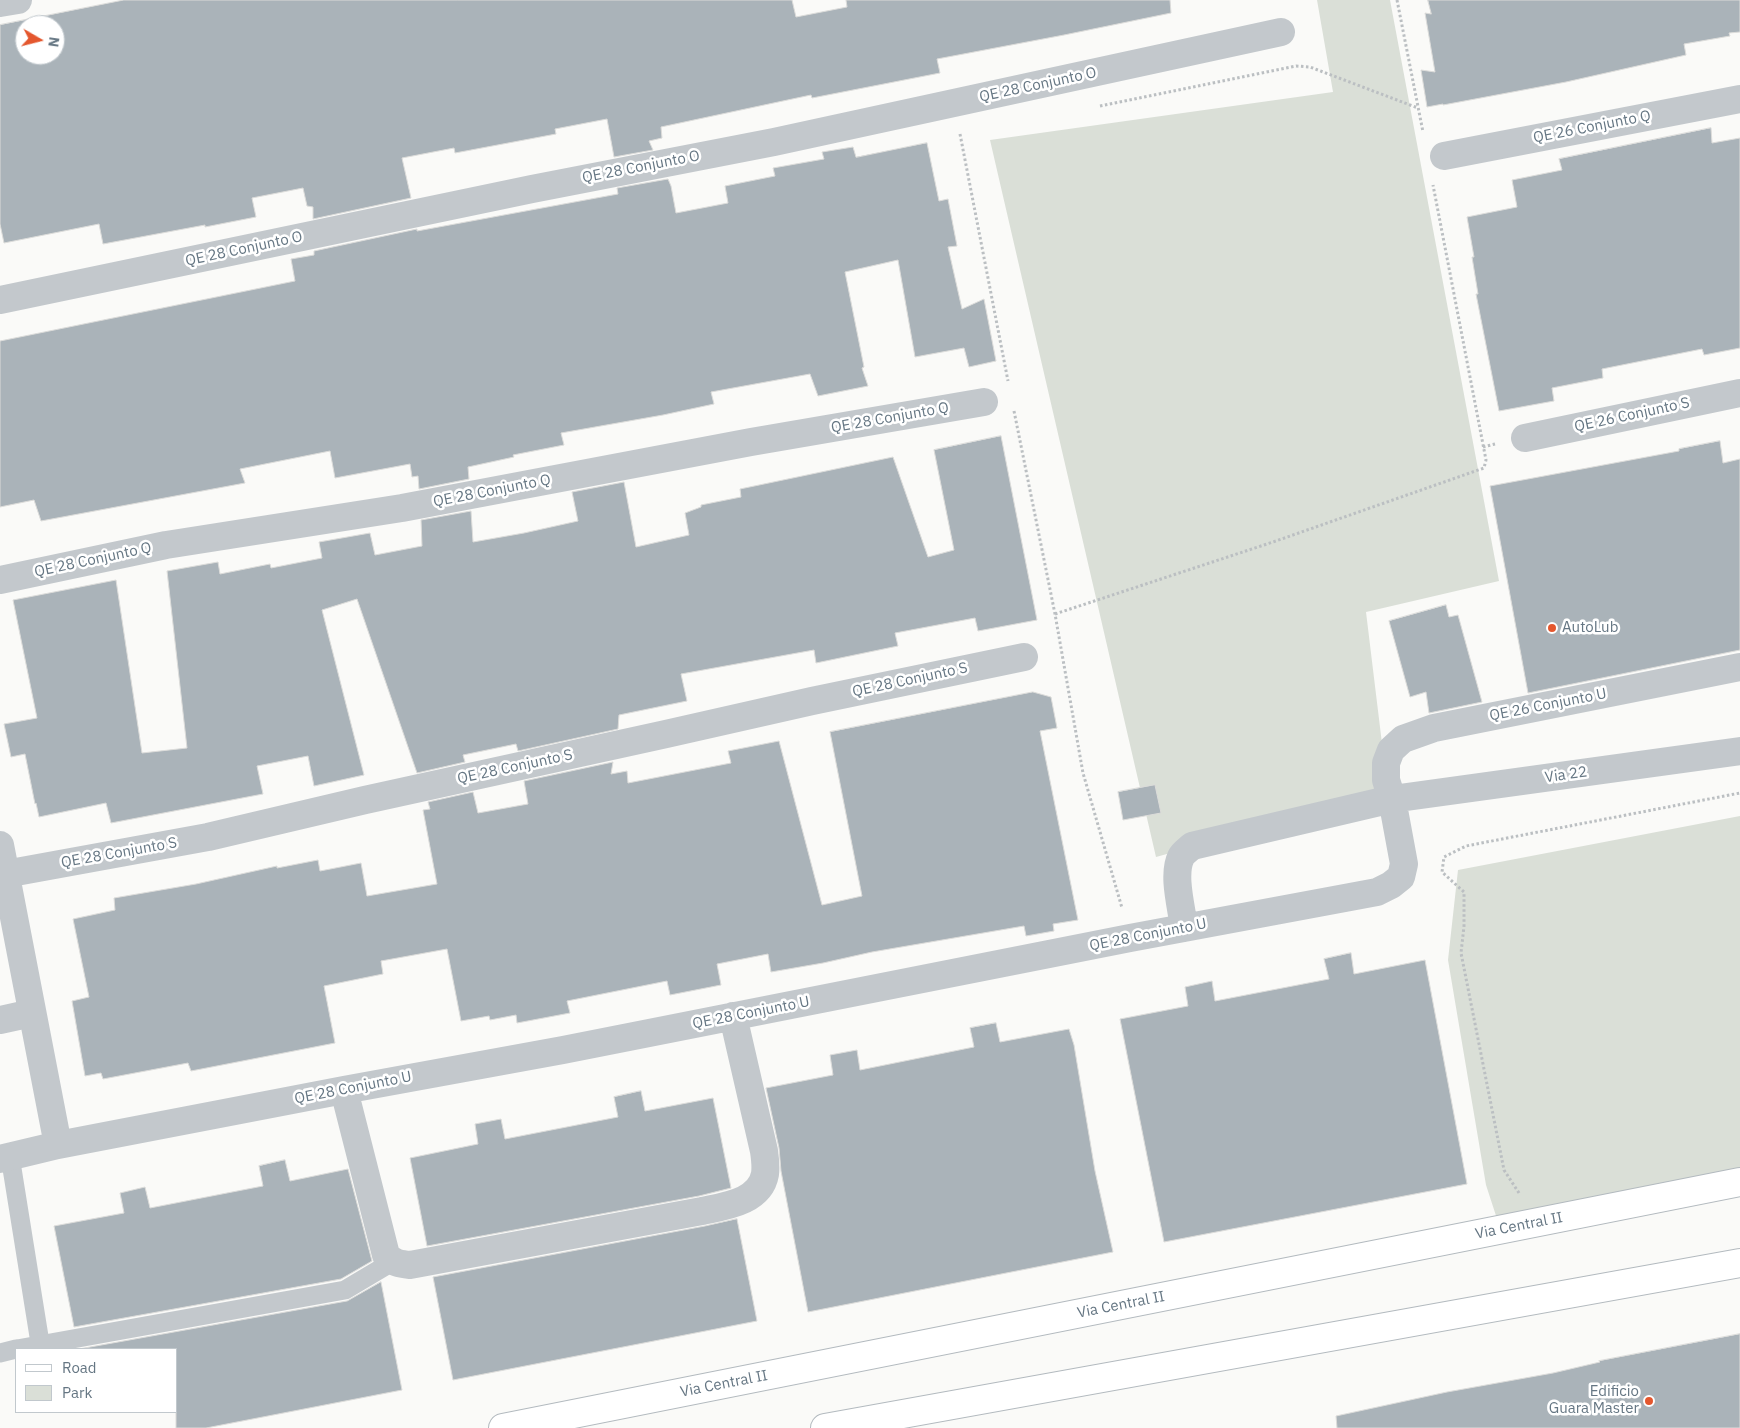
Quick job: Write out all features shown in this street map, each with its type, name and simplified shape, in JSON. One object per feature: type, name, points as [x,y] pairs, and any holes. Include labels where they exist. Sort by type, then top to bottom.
[{"type":"street","points":[[0,3],[18,0]]},
{"type":"street","name":"QE 28 Conjunto O","points":[[0,300],[532,189],[784,140],[1282,32]]},
{"type":"street","name":"QE 26 Conjunto Q","points":[[1438,166],[1740,99]]},
{"type":"street","name":"QE 26 Conjunto S","points":[[1525,438],[1740,393]]},
{"type":"street","name":"QE 28 Conjunto Q","points":[[0,580],[166,545],[402,508],[751,442],[984,402]]},
{"type":"street","name":"QE 28 Conjunto S","points":[[5,874],[208,837],[812,700],[1024,657]]},
{"type":"street","name":"QE 26 Conjunto U","points":[[1389,790],[1386,763],[1391,750],[1403,739],[1434,728],[1740,667]]},
{"type":"street","name":"Via 22","points":[[1184,928],[1178,882],[1179,867],[1181,856],[1192,846],[1389,790],[1740,751]]},
{"type":"street","name":"QE 28 Conjunto U","points":[[5,1158],[58,1145],[563,1050],[1130,938],[1376,892],[1392,885],[1401,877],[1404,864],[1389,790]]},
{"type":"street","points":[[0,845],[58,1145]]},
{"type":"street","points":[[0,1020],[32,1013]]},
{"type":"street","points":[[344,1090],[386,1255],[392,1262],[410,1265],[702,1211],[739,1202],[760,1189],[765,1174],[764,1151],[733,1016]]},
{"type":"street","name":"Via Central II","points":[[503,1428],[1740,1182]]},
{"type":"street","points":[[826,1428],[1740,1263]]},
{"type":"lane","points":[[5,1158],[41,1347],[345,1290],[392,1262]]},
{"type":"lane","points":[[0,1353],[15,1349]]},
{"type":"path","points":[[1397,0],[1424,137]]},
{"type":"path","points":[[1092,108],[1296,66],[1310,67],[1418,108]]},
{"type":"path","points":[[959,131],[1010,389]]},
{"type":"path","points":[[1055,614],[1273,542],[1484,468],[1486,460],[1438,166]]},
{"type":"path","points":[[1014,408],[1055,614],[1083,773],[1130,938]]},
{"type":"path","points":[[1520,1196],[1504,1170],[1464,970],[1461,953],[1464,926],[1464,892],[1442,872],[1444,857],[1466,846],[1740,793]]},
{"type":"green space","points":[[1317,0],[1390,0],[1499,581],[1366,612],[1388,793],[1156,857],[990,140],[1333,92]]},
{"type":"green space","points":[[1740,816],[1740,1185],[1500,1228],[1486,1185],[1448,960],[1458,870]]},
{"type":"building","points":[[124,0],[792,0],[796,17],[847,7],[846,0],[1170,0],[1171,13],[937,59],[940,73],[812,98],[811,95],[661,127],[662,138],[649,141],[653,150],[614,157],[607,119],[555,129],[556,134],[455,153],[454,148],[402,158],[411,198],[313,219],[313,207],[307,206],[303,188],[252,198],[256,217],[103,244],[99,224],[4,243],[0,224],[0,25],[15,22],[15,65],[65,65],[65,15],[50,15]]},
{"type":"building","points":[[1428,0],[1740,0],[1740,32],[1729,33],[1730,36],[1684,44],[1686,55],[1566,82],[1427,107],[1421,70],[1435,72],[1425,13],[1431,14]]},
{"type":"building","points":[[1711,128],[1712,143],[1740,138],[1740,348],[1704,355],[1702,349],[1602,369],[1603,378],[1552,388],[1554,401],[1499,411],[1476,294],[1478,294],[1472,257],[1474,257],[1467,217],[1517,207],[1512,180],[1562,170],[1559,159]]},
{"type":"building","points":[[927,143],[939,201],[948,199],[957,246],[948,247],[962,309],[984,299],[996,361],[969,367],[964,348],[915,357],[898,260],[845,272],[864,367],[862,368],[868,386],[818,396],[810,374],[711,392],[714,404],[561,433],[564,445],[513,455],[514,457],[468,467],[469,479],[419,489],[418,476],[412,477],[410,464],[335,478],[330,451],[240,469],[245,483],[41,521],[34,500],[0,507],[0,341],[295,281],[291,259],[314,255],[314,251],[417,229],[417,231],[618,194],[617,188],[668,179],[676,213],[728,203],[725,186],[775,176],[773,168],[824,159],[822,152],[853,147],[856,157]]},
{"type":"building","points":[[1001,436],[1037,620],[978,631],[975,618],[895,633],[898,646],[816,663],[814,650],[681,674],[687,701],[619,715],[618,729],[518,751],[516,744],[463,755],[465,762],[417,773],[357,599],[322,610],[364,775],[314,786],[308,756],[257,766],[263,794],[111,823],[106,803],[39,817],[25,754],[11,757],[4,724],[37,718],[13,600],[116,580],[142,753],[187,748],[167,571],[218,562],[220,574],[270,564],[271,568],[322,558],[319,542],[370,533],[375,555],[422,546],[421,520],[471,511],[473,542],[524,533],[578,521],[572,492],[624,482],[636,547],[689,535],[685,513],[701,507],[701,505],[741,497],[740,489],[893,457],[928,557],[954,550],[934,450]]},
{"type":"building","points":[[1720,441],[1723,463],[1740,459],[1740,650],[1528,693],[1490,486],[1679,451],[1679,449]]},
{"type":"building","points":[[1446,605],[1449,617],[1458,615],[1482,702],[1429,713],[1426,692],[1410,697],[1389,621]]},
{"type":"building","points":[[1033,692],[1051,697],[1057,728],[1040,731],[1078,920],[1053,924],[1054,931],[1026,936],[1024,926],[872,952],[771,972],[768,954],[717,964],[721,985],[670,995],[667,981],[567,1001],[570,1013],[517,1023],[516,1015],[490,1020],[489,1016],[461,1021],[447,949],[381,961],[383,974],[324,986],[335,1043],[191,1071],[188,1063],[103,1079],[101,1073],[85,1076],[72,1001],[89,997],[73,919],[115,910],[114,898],[196,884],[277,866],[277,868],[318,860],[320,871],[361,863],[367,896],[437,884],[423,810],[430,809],[428,802],[473,792],[478,813],[528,804],[524,781],[613,762],[611,774],[627,771],[628,783],[731,763],[728,751],[779,741],[822,905],[862,896],[830,732]]},
{"type":"building","points":[[1155,785],[1161,813],[1123,820],[1118,792]]},
{"type":"building","points":[[1351,953],[1354,974],[1425,960],[1467,1184],[1164,1242],[1120,1019],[1188,1006],[1185,987],[1212,981],[1215,1001],[1329,979],[1324,959]]},
{"type":"building","points":[[996,1023],[1000,1042],[1069,1029],[1074,1045],[1095,1171],[1113,1252],[808,1312],[781,1171],[779,1148],[766,1088],[833,1075],[830,1055],[857,1050],[860,1070],[974,1047],[970,1028]]},
{"type":"building","points":[[641,1091],[645,1111],[713,1098],[731,1188],[699,1196],[427,1246],[410,1158],[478,1144],[475,1124],[501,1119],[505,1139],[618,1117],[614,1097]]},
{"type":"building","points":[[285,1160],[290,1181],[348,1169],[372,1261],[341,1279],[74,1327],[54,1226],[124,1213],[120,1193],[145,1187],[150,1208],[263,1186],[259,1166]]},
{"type":"building","points":[[737,1219],[757,1321],[453,1380],[433,1277]]},
{"type":"building","points":[[381,1282],[402,1390],[206,1428],[176,1428],[176,1413],[178,1413],[178,1348],[85,1348],[347,1301]]},
{"type":"building","name":"Edificio Guara Master","points":[[1740,1334],[1740,1428],[1337,1428],[1336,1416],[1447,1392],[1553,1373],[1599,1361]]},
{"type":"place","name":"AutoLub","points":[[1552,628]]},
{"type":"place","name":"Edificio Guara Master","points":[[1649,1401]]}]
